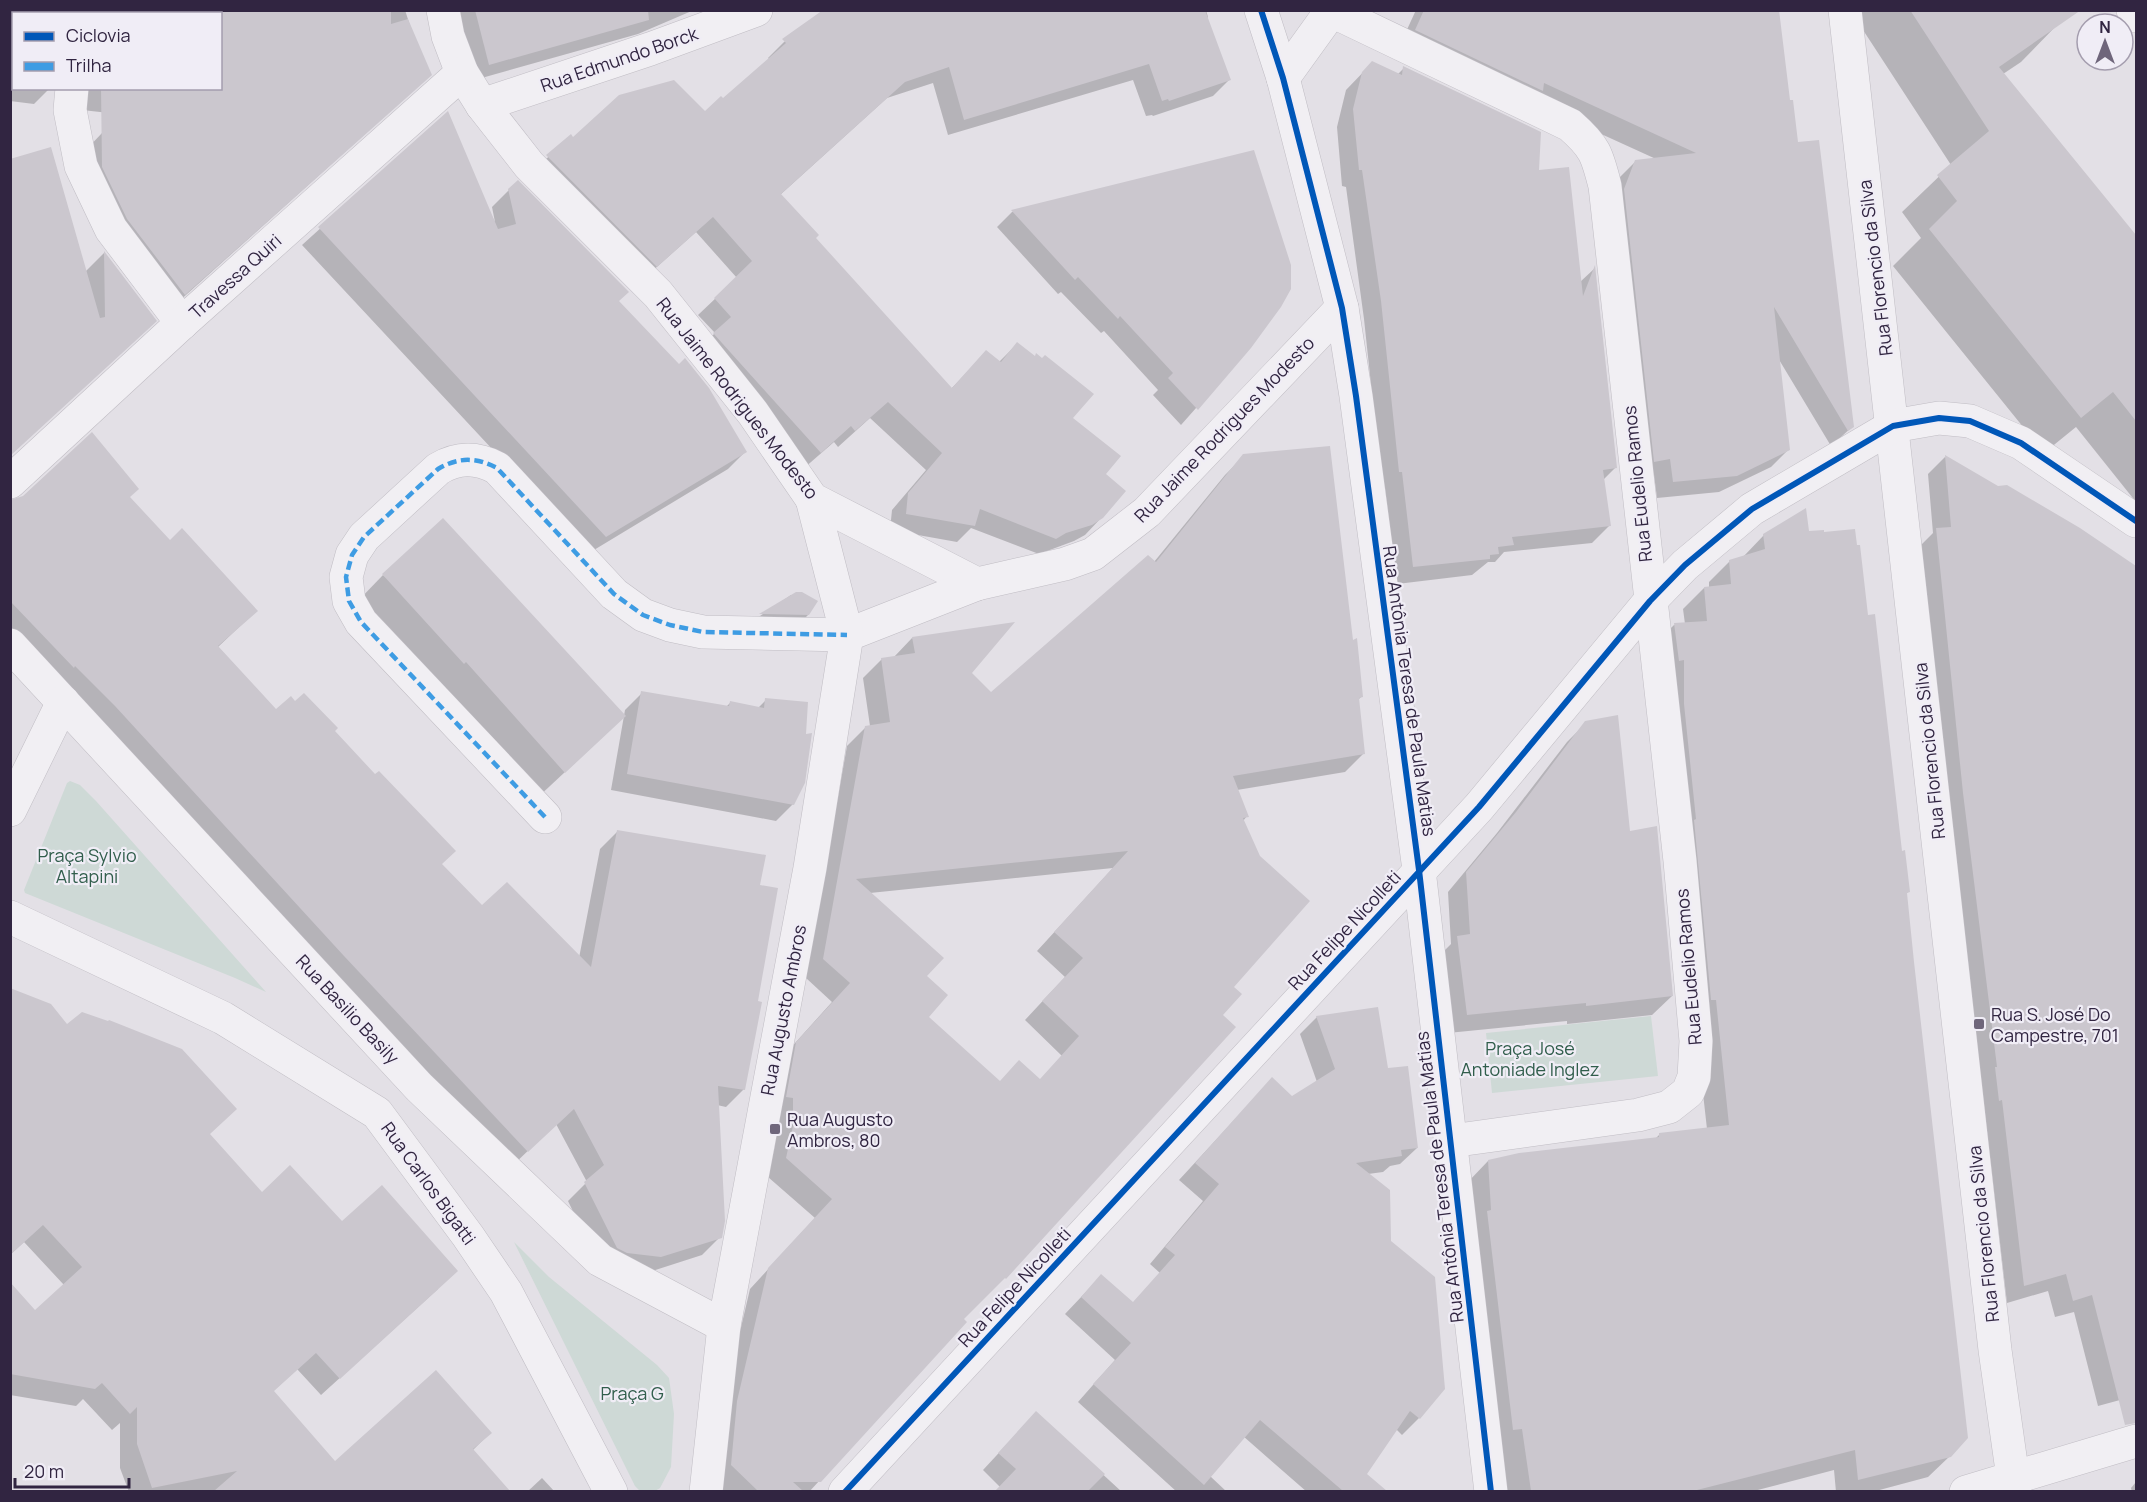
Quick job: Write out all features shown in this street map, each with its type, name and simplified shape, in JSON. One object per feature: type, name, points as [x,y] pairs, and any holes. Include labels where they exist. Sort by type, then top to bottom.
[{"type":"street","name":"Rua Jaime Rodrigues Modesto","points":[[443,10],[448,36],[462,73],[482,105],[529,165],[658,294],[753,413],[812,499],[977,584],[1065,564],[1093,554],[1147,512],[1342,308]]},
{"type":"street","name":"Rua Edmundo Borck","points":[[482,105],[650,49],[756,10]]},
{"type":"street","name":"Rua Antônia Teresa de Paula Matias","points":[[1260,10],[1282,78],[1342,308],[1356,396],[1419,870],[1491,1491]]},
{"type":"street","name":"Rua Florencio da Silva","points":[[1845,10],[1995,1350],[2013,1484]]},
{"type":"street","points":[[2133,10],[2136,16]]},
{"type":"street","points":[[1282,78],[1332,11]]},
{"type":"street","name":"Rua Eudelio Ramos","points":[[1332,11],[1570,125],[1590,142],[1599,162],[1605,186],[1680,861],[1696,1041],[1694,1077],[1688,1092],[1669,1107],[1638,1115],[1451,1141]]},
{"type":"street","name":"Travessa Quiri","points":[[10,482],[182,323],[462,73]]},
{"type":"street","points":[[72,90],[70,110],[81,166],[111,229],[182,323]]},
{"type":"street","points":[[1893,426],[1939,418],[1970,421],[2021,443],[2136,521]]},
{"type":"street","name":"Rua Felipe Nicolleti","points":[[845,1491],[1479,807],[1650,601],[1685,565],[1752,509],[1893,426]]},
{"type":"street","points":[[545,817],[361,622],[349,601],[346,578],[352,555],[364,537],[438,469],[450,462],[470,459],[497,468],[614,594],[643,615],[670,625],[703,632],[847,635],[977,584]]},
{"type":"street","name":"Rua Augusto Ambros","points":[[706,1491],[724,1326],[810,868],[847,635],[812,499]]},
{"type":"street","name":"Rua Basilio Basily","points":[[10,645],[419,1087],[600,1260],[724,1326]]},
{"type":"street","points":[[10,810],[63,702]]},
{"type":"street","name":"Rua Carlos Bigatti","points":[[10,917],[223,1018],[377,1113],[468,1236],[506,1292],[611,1491]]},
{"type":"street","points":[[377,1113],[419,1087]]},
{"type":"street","points":[[1966,1491],[2013,1484],[2136,1441]]},
{"type":"green space","name":"Praça Sylvio Altapini","points":[[70,781],[80,785],[96,801],[266,992],[25,893],[24,890],[67,783]]},
{"type":"green space","name":"Praça José Antoniade Inglez","points":[[1651,1016],[1658,1076],[1492,1093],[1486,1033]]},
{"type":"green space","name":"Praça G","points":[[514,1242],[549,1277],[657,1365],[669,1378],[674,1414],[671,1467],[660,1488],[655,1491],[640,1491],[635,1486]]},
{"type":"building","points":[[220,10],[391,10],[391,24],[408,19],[432,75],[185,295],[127,219],[102,167],[101,90],[222,90],[222,12]]},
{"type":"building","points":[[475,10],[648,10],[649,20],[489,65]]},
{"type":"building","points":[[823,10],[1205,10],[1231,80],[1169,101],[1168,99],[1162,101],[1149,64],[964,120],[949,67],[905,82],[781,194],[819,235],[816,238],[952,388],[986,350],[1001,362],[1017,342],[1035,356],[1036,353],[1042,358],[1045,355],[1094,394],[1073,418],[1121,456],[1106,474],[1126,491],[1103,518],[1092,525],[1066,533],[1056,539],[980,509],[975,526],[906,514],[908,493],[942,453],[888,402],[855,431],[851,426],[821,453],[713,333],[731,317],[714,298],[752,261],[713,217],[657,267],[546,155],[571,134],[573,137],[619,95],[674,80],[705,111],[786,43],[782,39]]},
{"type":"building","points":[[1424,10],[1779,10],[1790,100],[1793,100],[1798,142],[1819,140],[1854,427],[1848,431],[1774,307],[1790,450],[1737,476],[1673,482],[1670,459],[1654,462],[1624,189],[1635,160],[1696,153],[1544,83],[1543,91],[1415,30]]},
{"type":"building","points":[[1910,10],[2081,10],[1999,67],[2136,235],[2136,421],[2113,392],[2081,418],[1929,229],[1957,201],[1937,175],[1989,131]]},
{"type":"building","points":[[1372,61],[1402,75],[1403,66],[1541,132],[1539,170],[1569,167],[1583,296],[1595,265],[1617,468],[1603,470],[1611,526],[1512,537],[1514,545],[1498,547],[1499,554],[1490,555],[1490,559],[1413,567],[1402,472],[1399,472],[1381,301],[1362,170],[1359,170],[1353,109],[1362,72]]},
{"type":"building","points":[[448,111],[498,229],[516,224],[508,189],[518,180],[629,292],[619,301],[679,364],[685,358],[709,388],[747,452],[606,537],[318,227]]},
{"type":"building","points":[[51,147],[100,318],[105,317],[104,251],[157,321],[10,456],[10,159]]},
{"type":"building","points":[[1254,150],[1291,265],[1291,289],[1281,307],[1251,348],[1198,410],[1168,378],[1173,373],[1120,316],[1118,319],[1078,277],[1075,280],[1011,210]]},
{"type":"building","points":[[92,432],[139,489],[130,497],[170,540],[182,528],[258,611],[218,646],[276,709],[291,696],[295,701],[304,693],[338,728],[335,731],[375,774],[379,771],[456,851],[442,864],[482,905],[507,882],[591,967],[617,830],[766,855],[760,885],[778,888],[758,1001],[762,1002],[745,1090],[718,1086],[725,1221],[722,1238],[661,1257],[627,1253],[617,1248],[584,1182],[604,1165],[574,1109],[528,1152],[344,956],[115,706],[75,666],[74,668],[10,601],[10,500],[23,496]]},
{"type":"building","points":[[1330,446],[1353,640],[1357,638],[1363,697],[1359,698],[1365,754],[1233,776],[1249,817],[1243,818],[1260,856],[1310,901],[1234,987],[1242,994],[1223,1015],[1236,1027],[1006,1279],[964,1319],[967,1322],[821,1482],[793,1482],[803,1491],[758,1491],[731,1465],[737,1401],[768,1268],[832,1199],[786,1158],[793,1126],[793,1098],[786,1097],[796,1042],[850,983],[823,959],[865,726],[890,722],[881,658],[915,653],[912,637],[1015,622],[972,673],[991,692],[1148,555],[1156,562],[1243,454]],"holes":[[[1128,851],[1054,932],[1083,958],[1042,1001],[1079,1036],[1040,1079],[1019,1060],[1000,1081],[929,1017],[948,995],[927,976],[944,958],[856,879]]]},
{"type":"building","points":[[1945,455],[1998,486],[2007,485],[2080,528],[2136,566],[2136,1423],[2125,1425],[2092,1295],[2073,1301],[2066,1274],[2024,1286],[2002,1100],[1999,1101],[1995,1067],[1997,1067],[1963,793],[1936,528],[1951,527]]},
{"type":"building","points":[[1806,508],[1809,531],[1855,529],[1857,545],[1860,545],[1868,615],[1875,614],[1902,851],[1905,850],[1910,892],[1907,893],[1914,962],[1968,1438],[1951,1457],[1858,1480],[1855,1450],[1693,1491],[1531,1491],[1522,1429],[1513,1430],[1487,1211],[1491,1210],[1488,1160],[1519,1153],[1659,1137],[1659,1133],[1729,1125],[1716,1000],[1711,1000],[1684,704],[1684,660],[1679,661],[1674,623],[1707,621],[1704,587],[1731,584],[1729,560],[1765,549],[1763,534]]},
{"type":"building","points":[[443,518],[626,716],[565,773],[466,662],[464,664],[382,574]]},
{"type":"building","points":[[796,592],[802,592],[818,601],[809,615],[759,614]]},
{"type":"building","points":[[641,691],[729,706],[730,701],[764,708],[765,698],[808,702],[806,734],[812,733],[805,783],[794,805],[627,774]]},
{"type":"building","points":[[1618,715],[1630,831],[1657,826],[1673,996],[1586,1006],[1586,1003],[1467,1015],[1457,936],[1470,934],[1466,872],[1516,812],[1585,721]]},
{"type":"building","points":[[10,988],[51,1004],[67,1024],[82,1012],[109,1020],[182,1049],[237,1109],[210,1134],[262,1192],[290,1165],[342,1221],[382,1185],[458,1271],[340,1379],[316,1353],[274,1391],[335,1461],[436,1370],[492,1433],[473,1449],[510,1491],[214,1491],[237,1471],[152,1488],[137,1444],[137,1407],[130,1414],[102,1383],[95,1389],[10,1374],[10,1282],[35,1310],[82,1267],[43,1225],[10,1255]]},
{"type":"building","points":[[1378,1007],[1388,1068],[1408,1066],[1418,1148],[1401,1150],[1402,1156],[1356,1163],[1390,1190],[1391,1241],[1435,1277],[1445,1389],[1420,1419],[1410,1411],[1367,1474],[1387,1491],[1343,1491],[1260,1420],[1204,1485],[1093,1384],[1131,1343],[1081,1297],[1101,1274],[1133,1302],[1175,1255],[1165,1247],[1219,1184],[1195,1163],[1272,1077],[1292,1096],[1335,1069],[1316,1016]]},
{"type":"building","points":[[1036,1411],[1105,1474],[1088,1491],[995,1491],[1016,1469],[998,1453]]},
{"type":"marked path","points":[[545,817],[361,622],[349,601],[346,577],[352,555],[364,537],[438,469],[453,462],[467,460],[482,462],[497,468],[614,594],[643,615],[670,625],[703,632],[847,635]]},
{"type":"cycle path","points":[[1261,10],[1283,78],[1342,308],[1356,396],[1419,870],[1491,1492]]},
{"type":"cycle path","points":[[845,1492],[1479,807],[1650,601],[1685,565],[1752,509],[1893,426],[1939,418],[1970,421],[2021,443],[2136,521]]},
{"type":"place","name":"Rua S. José Do Campestre, 701","points":[[1979,1024]]},
{"type":"place","name":"Rua Augusto Ambros, 80","points":[[775,1129]]}]
